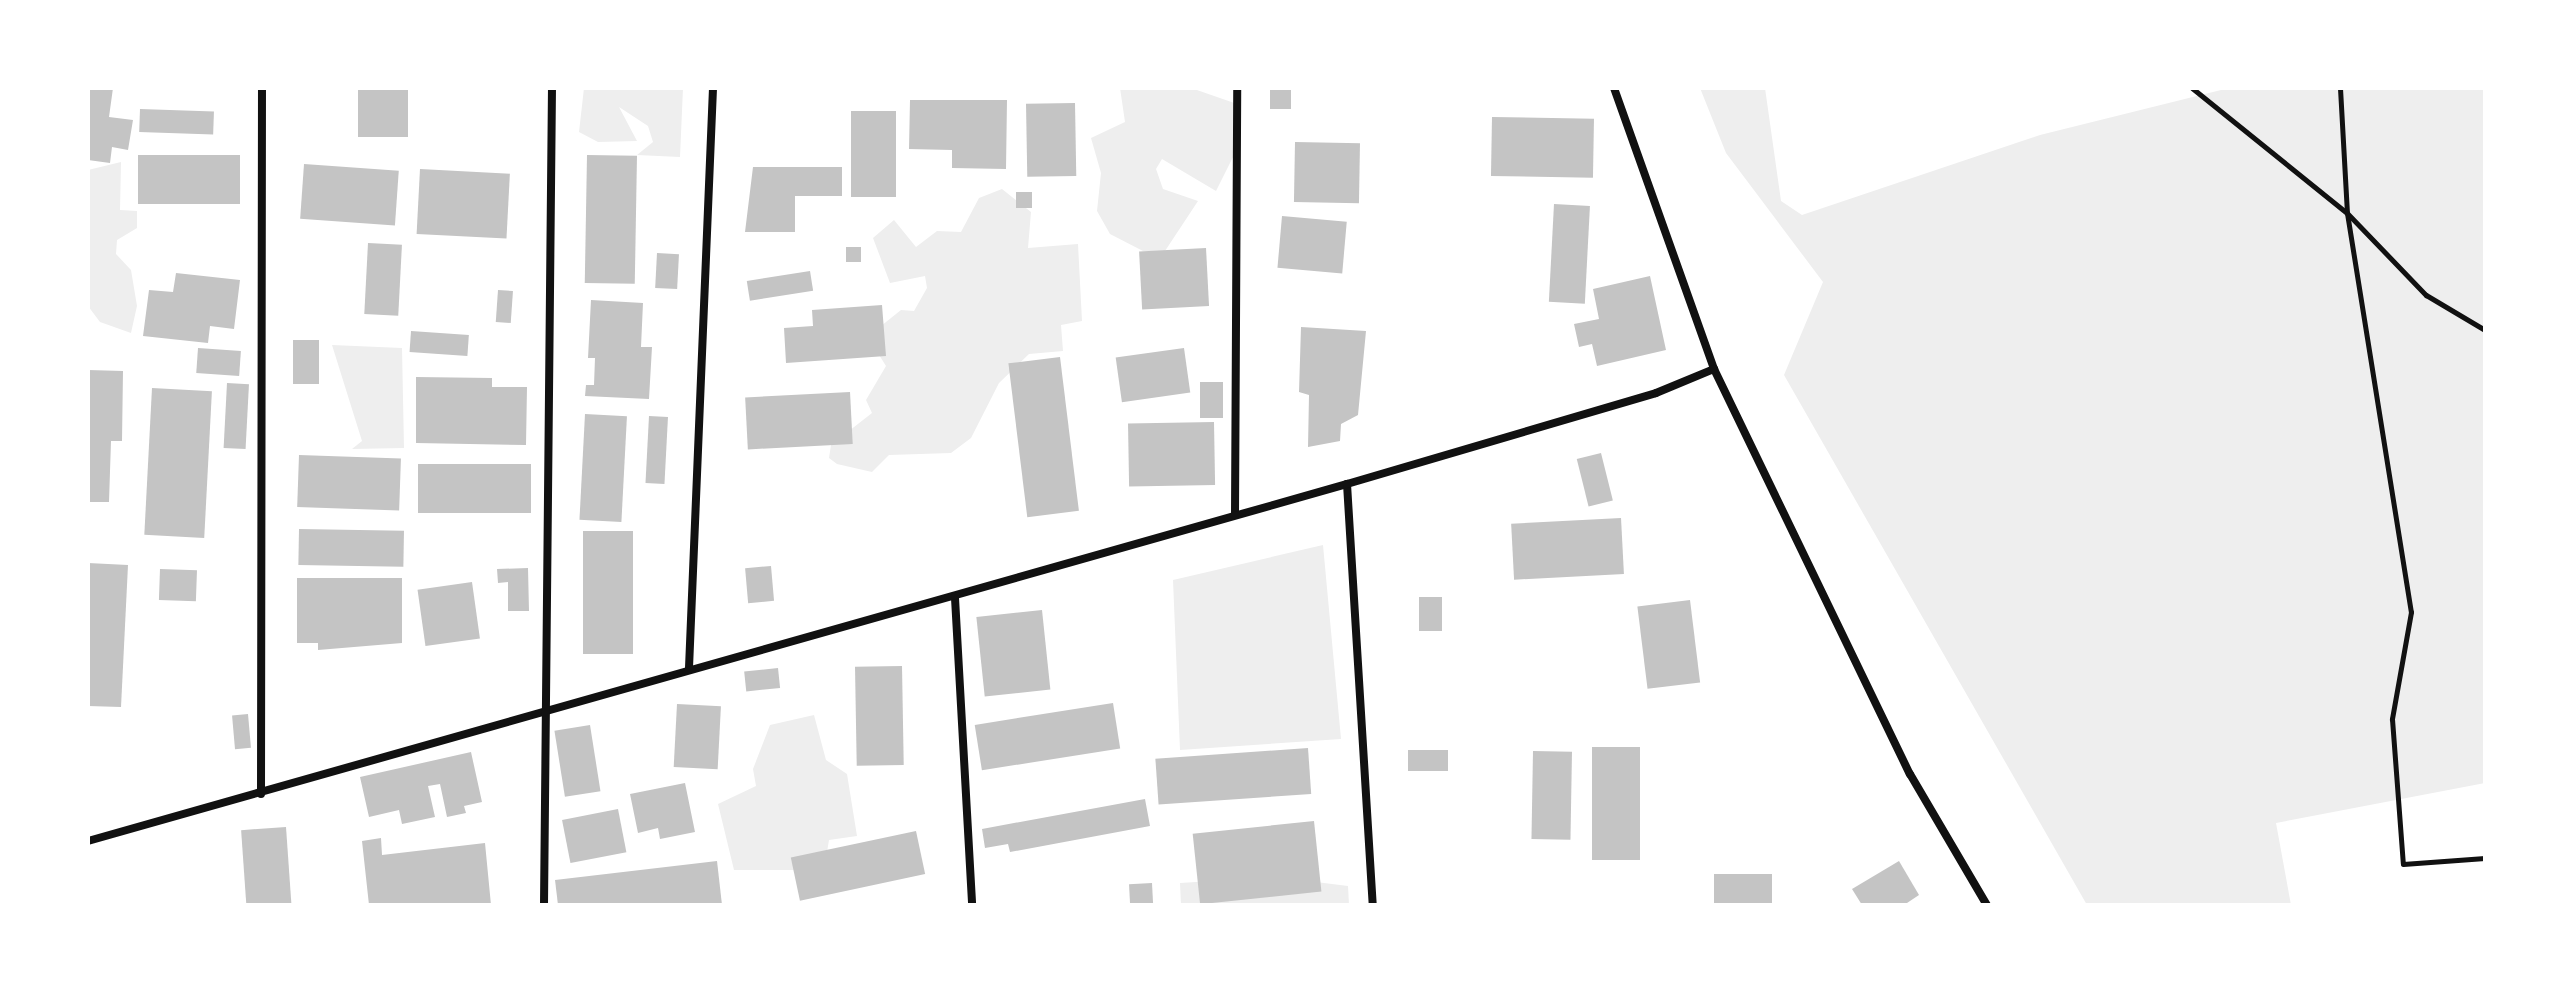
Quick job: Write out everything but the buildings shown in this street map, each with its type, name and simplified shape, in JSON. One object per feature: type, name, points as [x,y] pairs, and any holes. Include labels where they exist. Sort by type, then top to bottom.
[{"type":"street","points":[[261,794],[262,88]]},
{"type":"street","points":[[544,905],[552,88]]},
{"type":"street","points":[[689,668],[713,88]]},
{"type":"street","points":[[1235,514],[1237,88]]},
{"type":"street","points":[[1614,88],[1714,369],[1910,774],[1987,905]]},
{"type":"street","points":[[88,841],[546,713],[689,668],[955,598],[1235,514],[1347,484],[1714,369]]},
{"type":"street","points":[[1347,484],[1373,905]]},
{"type":"street","points":[[955,598],[972,905]]},
{"type":"path","points":[[2192,88],[2347,213],[2426,295],[2485,330]]},
{"type":"path","points":[[2340,88],[2347,213],[2411,612],[2392,719],[2403,864],[2485,858]]},
{"type":"shaded area","points":[[584,88],[683,88],[680,157],[637,155],[653,142],[648,126],[619,107],[637,141],[598,142],[579,132]]},
{"type":"shaded area","points":[[1120,88],[1194,89],[1240,105],[1235,153],[1216,191],[1162,159],[1156,169],[1163,189],[1198,201],[1165,251],[1143,251],[1110,234],[1097,211],[1101,173],[1091,138],[1125,122]]},
{"type":"shaded area","points":[[1700,88],[1765,88],[1781,201],[1802,215],[2040,135],[2221,90],[2485,88],[2485,783],[2276,823],[2291,905],[2087,905],[1784,375],[1823,282],[1726,153]]},
{"type":"shaded area","points":[[121,162],[120,210],[137,211],[137,228],[117,240],[116,254],[131,270],[137,306],[131,333],[100,322],[88,306],[88,170]]},
{"type":"shaded area","points":[[1002,189],[1031,212],[1028,248],[1078,244],[1082,321],[1061,325],[1063,351],[1029,354],[999,383],[971,438],[951,453],[889,455],[872,472],[837,464],[829,458],[831,445],[872,413],[866,400],[886,366],[876,350],[881,326],[901,310],[914,311],[927,288],[925,276],[890,283],[873,238],[894,220],[916,247],[937,231],[961,232],[979,198]]},
{"type":"shaded area","points":[[332,345],[402,348],[404,448],[352,449],[362,441]]},
{"type":"shaded area","points":[[1323,545],[1341,739],[1180,750],[1173,580]]},
{"type":"shaded area","points":[[814,715],[826,760],[847,774],[857,836],[829,840],[826,858],[802,870],[734,870],[718,804],[756,786],[753,769],[770,725]]},
{"type":"shaded area","points":[[1276,877],[1348,886],[1349,905],[1181,905],[1180,883]]}]
